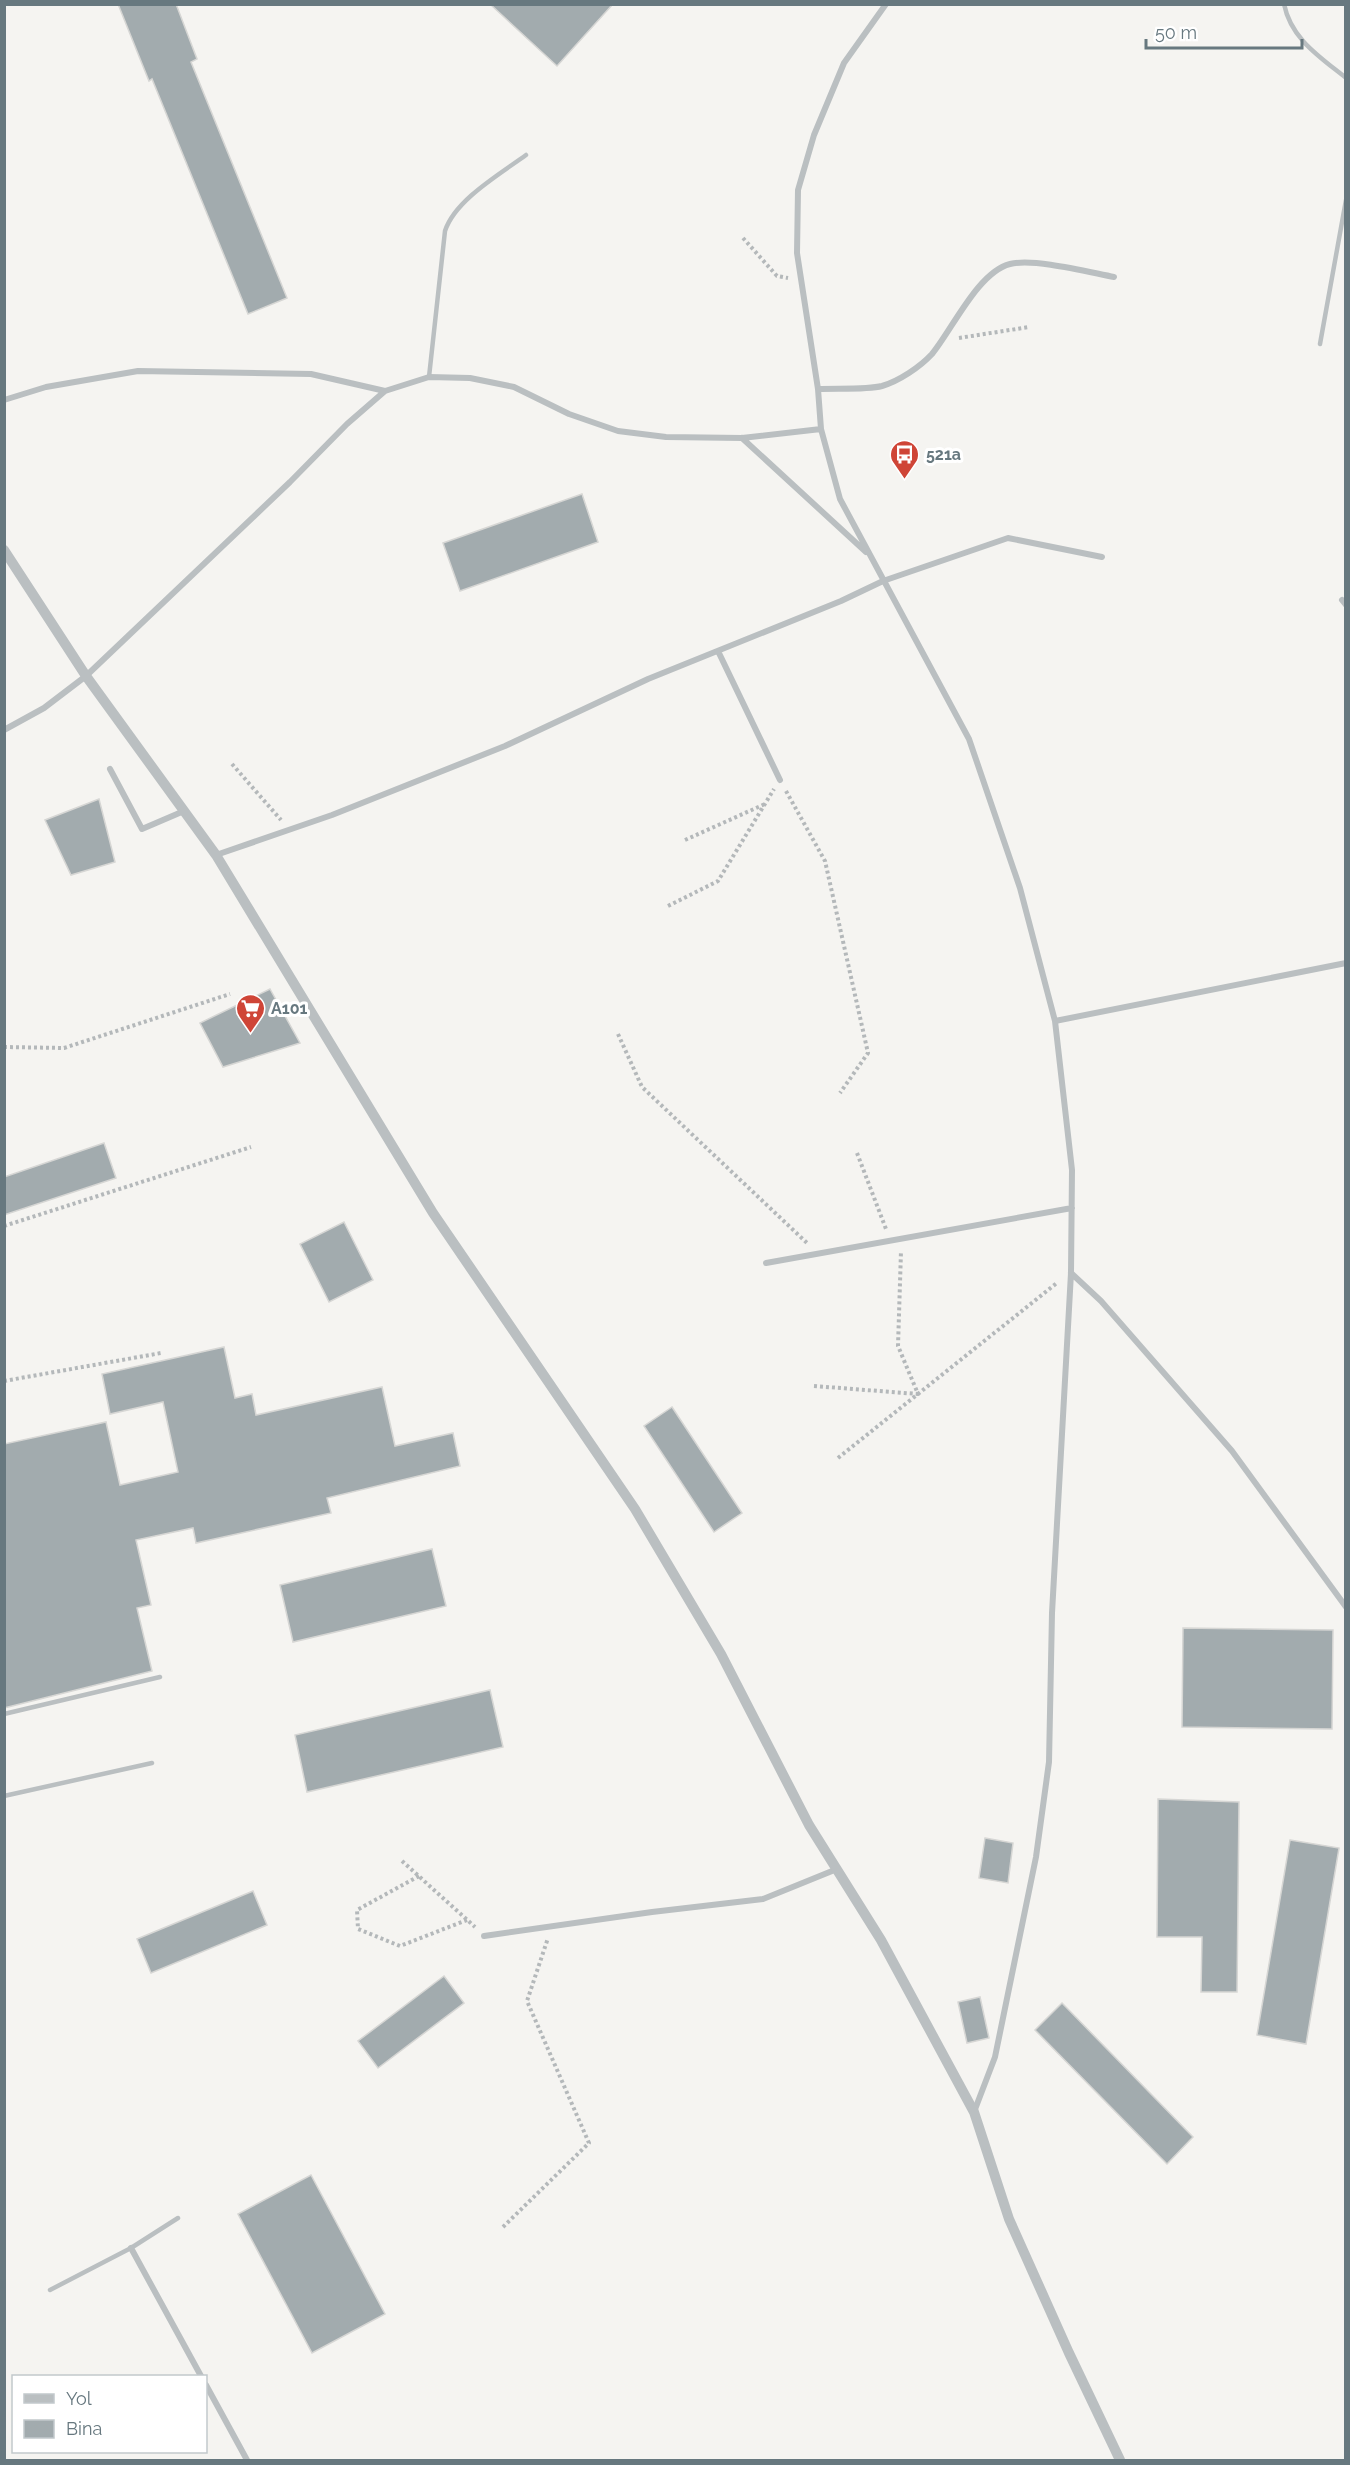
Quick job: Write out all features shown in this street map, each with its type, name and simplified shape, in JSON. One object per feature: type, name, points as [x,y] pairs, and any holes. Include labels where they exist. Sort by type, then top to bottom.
[{"type":"street","points":[[886,4],[844,63],[814,135],[798,190],[797,253],[818,389],[821,429],[840,499],[969,739],[1020,888],[1055,1021],[1072,1170],[1071,1273],[1052,1613],[1049,1762],[1035,1857],[995,2056],[974,2112]]},
{"type":"street","points":[[818,389],[881,386],[910,372],[932,354],[971,297],[989,277],[1008,264],[1031,263],[1114,277]]},
{"type":"street","points":[[4,400],[46,387],[138,371],[311,374],[385,391]]},
{"type":"street","points":[[4,730],[44,708],[86,676],[290,482],[347,423],[385,391],[429,377],[470,378],[514,387],[569,414],[618,431],[666,437],[742,438],[821,429]]},
{"type":"street","points":[[742,438],[870,557]]},
{"type":"street","points":[[216,855],[505,746],[648,679],[883,581],[1008,538],[1102,557]]},
{"type":"street","points":[[4,550],[86,676],[216,855],[433,1213],[635,1509],[721,1654],[809,1825],[881,1940],[974,2112],[1009,2219],[1120,2460]]},
{"type":"street","points":[[718,651],[780,780]]},
{"type":"street","points":[[110,770],[142,829],[184,811]]},
{"type":"street","points":[[1055,1021],[1346,963]]},
{"type":"street","points":[[766,1263],[1071,1208]]},
{"type":"street","points":[[1071,1273],[1101,1301],[1232,1451],[1346,1607]]},
{"type":"street","points":[[484,1936],[763,1899],[837,1869]]},
{"type":"street","points":[[131,2248],[200,2375]]},
{"type":"street","points":[[207,2387],[247,2460]]},
{"type":"lane","points":[[1284,4],[1290,23],[1301,40],[1346,78]]},
{"type":"lane","points":[[429,377],[448,221],[459,207],[526,155]]},
{"type":"lane","points":[[1320,344],[1346,200]]},
{"type":"lane","points":[[4,1714],[160,1677]]},
{"type":"lane","points":[[4,1796],[152,1763]]},
{"type":"lane","points":[[50,2290],[131,2248],[178,2218]]},
{"type":"path","points":[[743,238],[777,276],[801,279]]},
{"type":"path","points":[[941,340],[1029,327]]},
{"type":"path","points":[[232,764],[290,829]]},
{"type":"path","points":[[668,906],[718,881],[780,780],[825,861],[868,1053],[840,1093]]},
{"type":"path","points":[[684,840],[765,804]]},
{"type":"path","points":[[4,1047],[64,1048],[230,994]]},
{"type":"path","points":[[618,1034],[642,1087],[819,1254]]},
{"type":"path","points":[[4,1226],[251,1147]]},
{"type":"path","points":[[857,1153],[891,1241]]},
{"type":"path","points":[[902,1239],[898,1346],[918,1394]]},
{"type":"path","points":[[838,1458],[1071,1273]]},
{"type":"path","points":[[4,1382],[161,1353]]},
{"type":"path","points":[[814,1386],[918,1394]]},
{"type":"path","points":[[402,1861],[484,1936]]},
{"type":"path","points":[[419,1876],[357,1910],[358,1929],[400,1946],[467,1920]]},
{"type":"path","points":[[503,2227],[589,2143],[527,2001],[552,1926]]},
{"type":"building","points":[[118,4],[176,4],[197,59],[191,62],[287,298],[248,314],[152,79],[149,81]]},
{"type":"building","points":[[490,4],[613,4],[557,66]]},
{"type":"building","points":[[582,494],[598,542],[460,591],[443,543]]},
{"type":"building","points":[[99,799],[115,862],[71,875],[45,820]]},
{"type":"building","name":"A101","points":[[270,989],[300,1043],[223,1067],[200,1023]]},
{"type":"building","points":[[104,1143],[116,1178],[4,1215],[4,1177]]},
{"type":"building","points":[[344,1222],[373,1280],[329,1302],[300,1244]]},
{"type":"building","points":[[224,1347],[235,1398],[252,1394],[256,1415],[382,1387],[395,1446],[453,1433],[460,1466],[327,1498],[331,1513],[196,1543],[193,1528],[136,1540],[151,1605],[137,1608],[152,1671],[4,1708],[4,1444],[106,1422],[120,1485],[178,1472],[163,1402],[110,1414],[102,1374]]},
{"type":"building","points":[[672,1407],[742,1513],[714,1532],[644,1426]]},
{"type":"building","points":[[432,1549],[446,1606],[293,1642],[280,1585]]},
{"type":"building","points":[[1183,1628],[1333,1630],[1332,1729],[1182,1727]]},
{"type":"building","points":[[490,1690],[503,1747],[307,1792],[295,1735]]},
{"type":"building","points":[[1158,1799],[1239,1802],[1237,1992],[1201,1992],[1202,1937],[1157,1937]]},
{"type":"building","points":[[985,1838],[1013,1843],[1008,1883],[979,1878]]},
{"type":"building","points":[[1290,1840],[1339,1848],[1306,2044],[1257,2035]]},
{"type":"building","points":[[253,1891],[267,1925],[151,1973],[137,1939]]},
{"type":"building","points":[[444,1976],[464,2003],[378,2068],[358,2041]]},
{"type":"building","points":[[980,1997],[989,2038],[967,2043],[958,2002]]},
{"type":"building","points":[[1062,2003],[1193,2137],[1167,2164],[1035,2030]]},
{"type":"building","points":[[311,2175],[385,2314],[312,2353],[238,2214]]},
{"type":"place","name":"521a","points":[[905,480]]},
{"type":"place","name":"A101","points":[[250,1034]]}]
